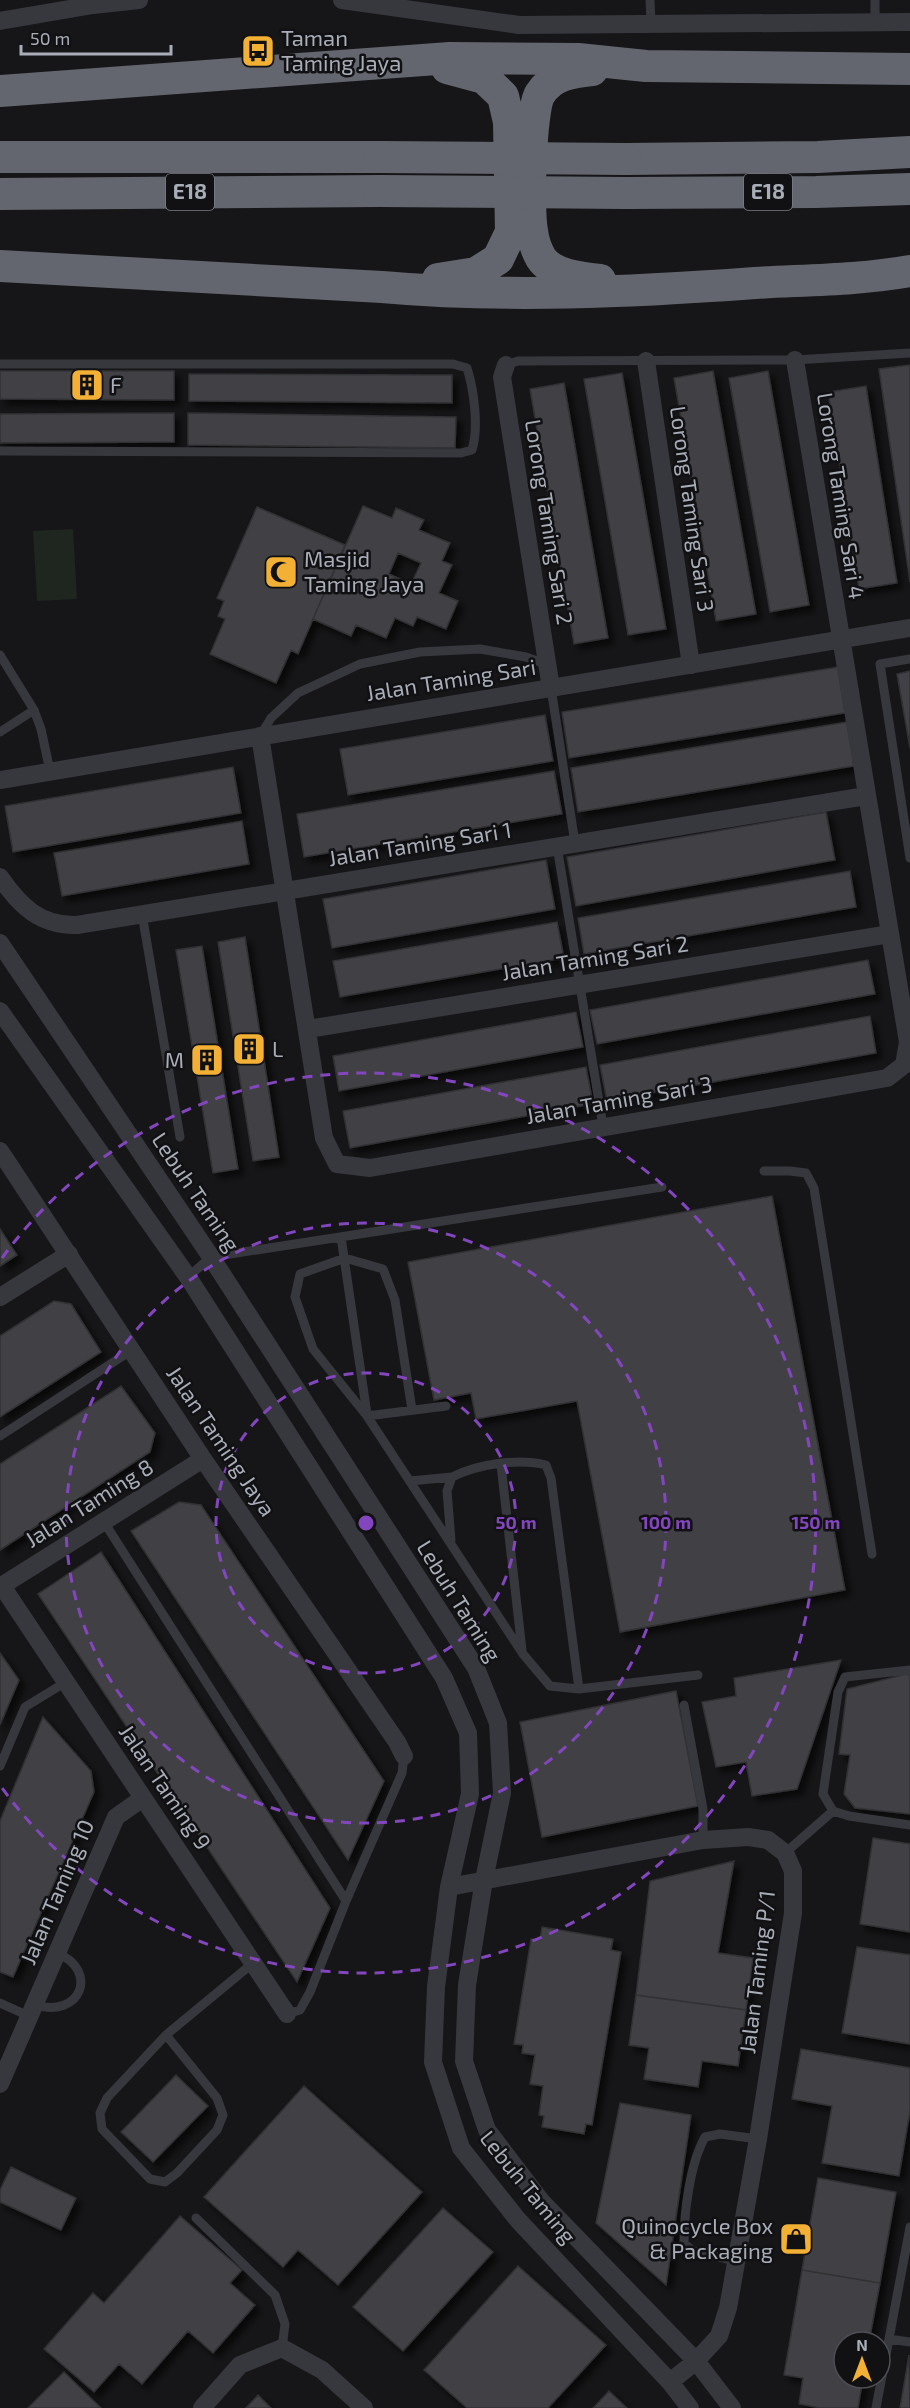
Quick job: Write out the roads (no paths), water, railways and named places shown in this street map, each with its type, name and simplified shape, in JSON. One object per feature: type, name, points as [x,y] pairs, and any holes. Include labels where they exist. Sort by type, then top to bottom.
[{"type":"highway","points":[[0,91],[450,58],[578,60],[646,66],[910,69]]},
{"type":"highway","points":[[382,287],[476,273],[498,259],[511,232],[509,122],[503,96],[484,78],[453,69],[389,63]]},
{"type":"highway","points":[[646,66],[575,71],[552,79],[539,95],[532,124],[532,232],[541,259],[564,274],[584,279],[693,288]]},
{"type":"highway","name":"E18","points":[[0,157],[626,159],[818,157],[910,152]]},
{"type":"highway","name":"E18","points":[[0,194],[380,191],[816,192],[910,189]]},
{"type":"highway","points":[[0,266],[440,292],[573,293],[693,288],[910,271]]},
{"type":"street","points":[[0,21],[93,3],[139,0]]},
{"type":"street","points":[[342,0],[519,25],[910,22]]},
{"type":"street","name":"Lorong Taming Sari 4","points":[[795,360],[908,1042],[904,1065]]},
{"type":"street","name":"Lorong Taming Sari 3","points":[[646,361],[691,664]]},
{"type":"street","name":"Lorong Taming Sari 2","points":[[506,365],[502,377],[551,688]]},
{"type":"street","name":"Jalan Taming Sari","points":[[0,780],[910,628]]},
{"type":"street","points":[[260,736],[308,1029]]},
{"type":"street","name":"Jalan Taming Sari 1","points":[[0,877],[11,893],[42,920],[59,926],[866,796]]},
{"type":"street","name":"Jalan Taming Sari 2","points":[[308,1029],[890,934]]},
{"type":"street","name":"Lebuh Taming","points":[[0,943],[211,1257],[476,1668],[498,1723],[502,1793],[466,1984],[464,2061],[487,2130],[541,2201],[696,2361],[732,2408]]},
{"type":"street","name":"Lebuh Taming","points":[[0,1011],[188,1277],[444,1678],[468,1733],[470,1794],[449,1887],[436,1987],[434,2062],[461,2148],[518,2220],[670,2382],[690,2408]]},
{"type":"street","name":"Jalan Taming Sari 3","points":[[308,1029],[324,1138],[337,1164],[370,1168],[887,1078],[904,1065]]},
{"type":"street","name":"Jalan Taming Jaya","points":[[1,1153],[203,1459],[398,1742],[404,1756]]},
{"type":"street","points":[[0,1297],[69,1254]]},
{"type":"street","name":"Jalan Taming 8","points":[[1,1585],[203,1459]]},
{"type":"street","name":"Jalan Taming 9","points":[[1,1585],[287,2014]]},
{"type":"street","name":"Jalan Taming 10","points":[[0,2084],[116,1817],[143,1798]]},
{"type":"street","points":[[449,1887],[703,1840],[748,1837],[768,1840],[785,1853]]},
{"type":"street","name":"Jalan Taming P/1","points":[[670,2382],[696,2361],[719,2336],[728,2308],[758,2139],[792,1912],[793,1871],[785,1853]]},
{"type":"street","points":[[202,2408],[240,2365],[282,2348],[322,2370],[364,2408]]},
{"type":"lane","points":[[650,0],[651,23]]},
{"type":"lane","points":[[875,0],[875,21]]},
{"type":"lane","points":[[506,365],[518,361],[795,360],[910,353]]},
{"type":"lane","points":[[0,364],[453,364],[467,368],[472,381],[476,439],[472,450],[460,453],[0,451]]},
{"type":"lane","points":[[260,736],[271,718],[298,693],[360,664],[420,652],[480,649],[526,657],[548,665]]},
{"type":"lane","points":[[0,655],[34,710],[41,729],[50,771]]},
{"type":"lane","points":[[910,659],[880,664],[910,858]]},
{"type":"lane","points":[[551,688],[575,843]]},
{"type":"lane","points":[[0,732],[34,710]]},
{"type":"lane","points":[[557,846],[603,1126]]},
{"type":"lane","points":[[142,914],[180,1137]]},
{"type":"lane","points":[[765,1171],[806,1173],[814,1188],[872,1554]]},
{"type":"lane","points":[[188,1277],[211,1257],[662,1187]]},
{"type":"lane","points":[[341,1237],[367,1416]]},
{"type":"lane","points":[[412,1410],[395,1300],[383,1269],[345,1258],[300,1274],[295,1297],[313,1349],[367,1416],[523,1654],[550,1686],[579,1689],[698,1675]]},
{"type":"lane","points":[[0,1436],[132,1350]]},
{"type":"lane","points":[[367,1416],[446,1406]]},
{"type":"lane","points":[[410,1481],[452,1477],[464,1471],[530,1461],[546,1466],[551,1478],[579,1689]]},
{"type":"lane","points":[[501,1465],[523,1654]]},
{"type":"lane","points":[[451,1542],[447,1491],[452,1477]]},
{"type":"lane","points":[[104,1522],[346,1901]]},
{"type":"lane","points":[[910,1670],[845,1677],[838,1692],[823,1794],[832,1811],[849,1816],[910,1825]]},
{"type":"lane","points":[[0,1766],[25,1707],[66,1682]]},
{"type":"lane","points":[[684,1705],[704,1809],[703,1840]]},
{"type":"lane","points":[[287,2014],[300,2010],[310,1992],[346,1901],[402,1773],[404,1756]]},
{"type":"lane","points":[[785,1853],[832,1811]]},
{"type":"lane","points":[[0,2003],[31,2010],[56,2009],[68,2005],[75,1999],[80,1974],[68,1957],[57,1953]]},
{"type":"lane","points":[[166,2035],[217,2098],[223,2115],[217,2130],[177,2173],[165,2182],[150,2179],[102,2129],[100,2113],[107,2098],[166,2035],[253,1963]]},
{"type":"lane","points":[[736,2261],[693,2251],[684,2243],[684,2226],[697,2151],[705,2137],[720,2134],[758,2139]]},
{"type":"lane","points":[[196,2218],[275,2295],[285,2324],[282,2348]]},
{"type":"lane","points":[[891,2330],[910,2227]]},
{"type":"lane","points":[[892,2339],[910,2342]]},
{"type":"lane","points":[[876,2408],[879,2390]]},
{"type":"place","name":"Taman Taming Jaya","points":[[258,51]]},
{"type":"place","name":"F","points":[[87,385]]},
{"type":"place","name":"Masjid Taming Jaya","points":[[281,572]]},
{"type":"place","name":"L","points":[[249,1049]]},
{"type":"place","name":"M","points":[[207,1060]]},
{"type":"place","name":"Quinocycle Box & Packaging","points":[[796,2239]]}]
